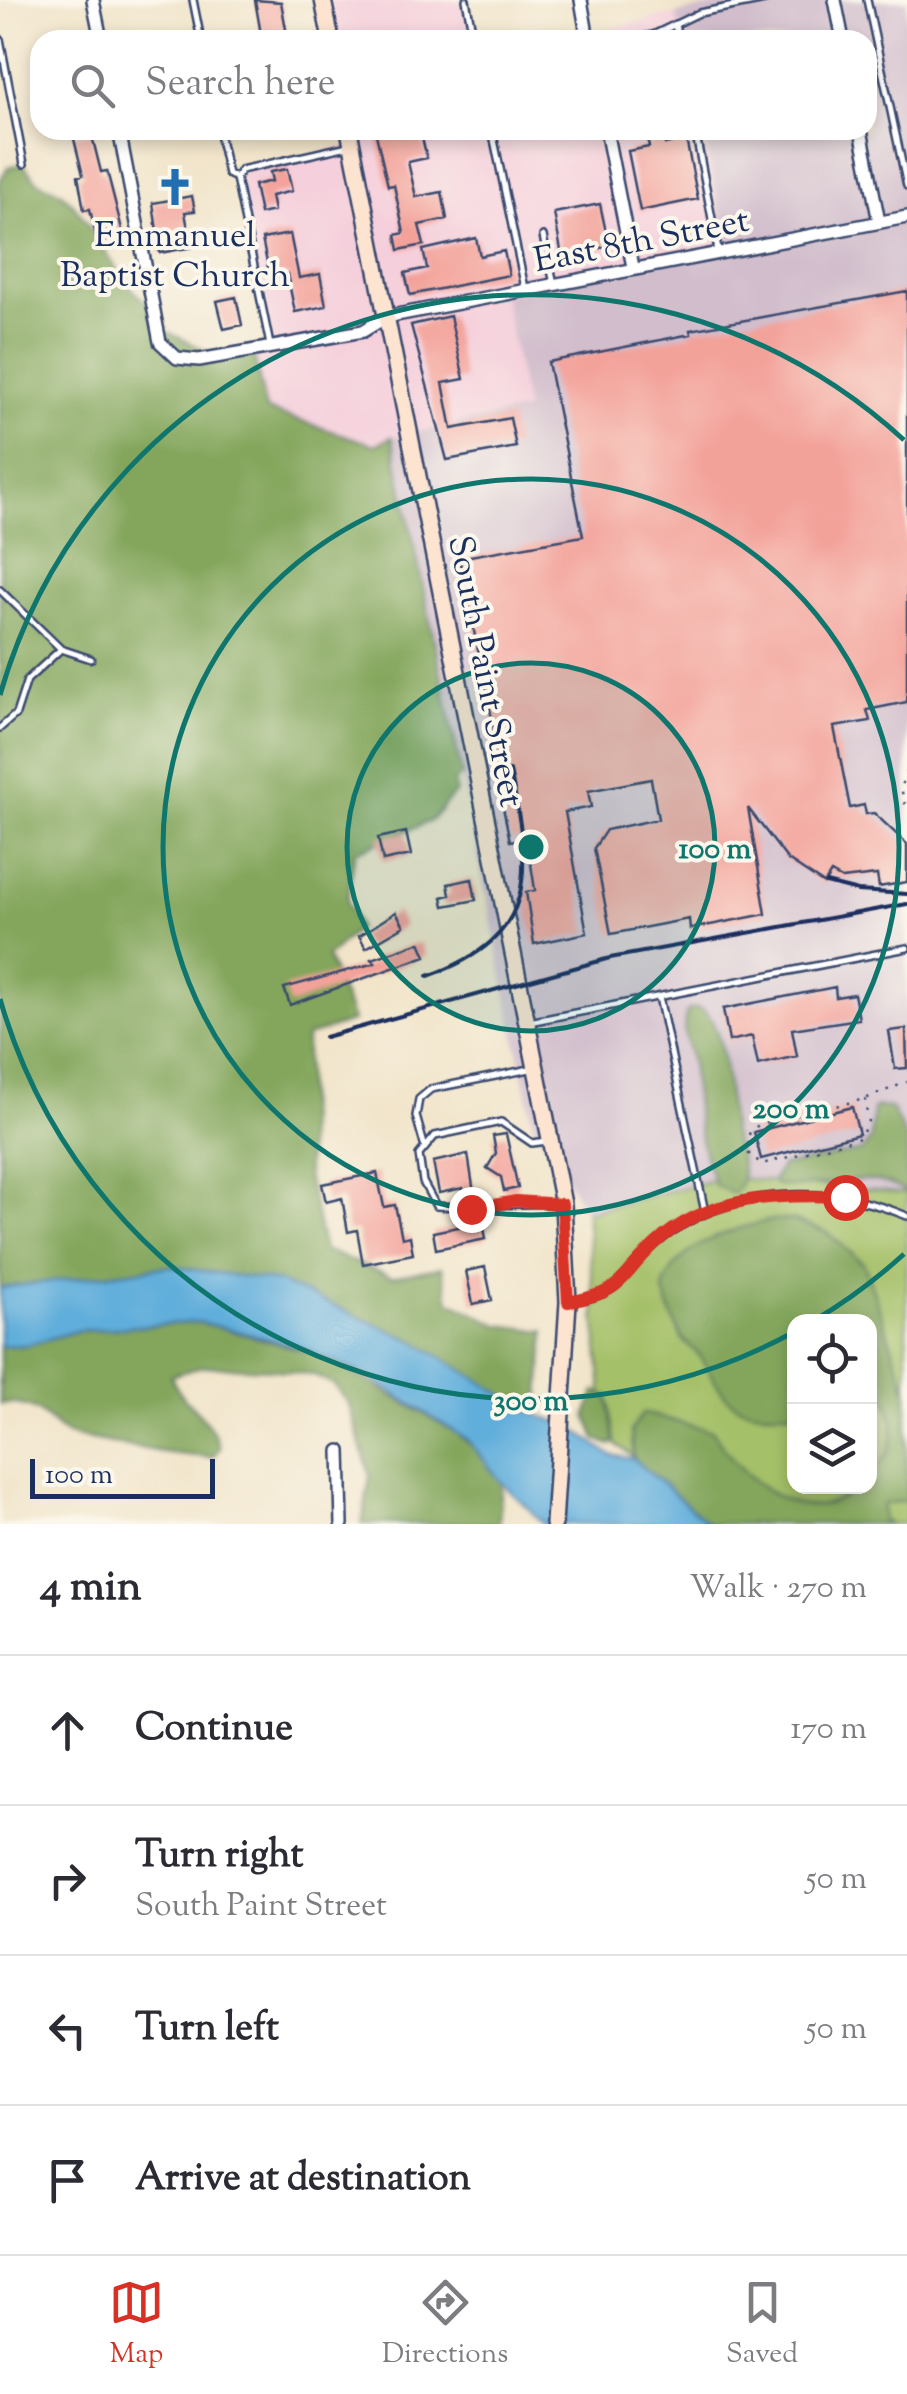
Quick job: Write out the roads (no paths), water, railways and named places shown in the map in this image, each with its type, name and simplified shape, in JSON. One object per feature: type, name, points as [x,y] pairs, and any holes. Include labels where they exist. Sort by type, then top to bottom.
[{"type":"main road","points":[[323,0],[329,30]]},
{"type":"main road","name":"South Paint Street","points":[[352,140],[562,1204],[568,1302],[554,1524]]},
{"type":"street","points":[[94,0],[99,30]]},
{"type":"street","points":[[580,0],[586,30]]},
{"type":"street","points":[[835,0],[841,30]]},
{"type":"street","name":"East 8th Street","points":[[121,140],[160,342],[177,358],[199,360],[363,331],[386,317],[907,217]]},
{"type":"street","points":[[608,140],[633,267]]},
{"type":"street","points":[[863,140],[879,222]]},
{"type":"street","points":[[340,1451],[342,1524]]},
{"type":"lane","points":[[193,0],[199,30]]},
{"type":"lane","points":[[466,0],[472,30]]},
{"type":"lane","points":[[705,0],[707,12]]},
{"type":"lane","points":[[662,30],[707,12],[765,0]]},
{"type":"lane","points":[[867,0],[873,30]]},
{"type":"lane","points":[[675,24],[676,30]]},
{"type":"lane","points":[[0,39],[24,164]]},
{"type":"lane","points":[[877,46],[907,186]]},
{"type":"lane","points":[[220,140],[228,174],[236,178]]},
{"type":"lane","points":[[270,348],[236,178],[241,170],[341,140]]},
{"type":"lane","points":[[494,140],[525,289]]},
{"type":"lane","points":[[697,140],[718,251]]},
{"type":"lane","points":[[543,236],[545,246]]},
{"type":"lane","points":[[548,258],[554,283]]},
{"type":"lane","points":[[0,590],[61,649],[91,659]]},
{"type":"lane","points":[[0,728],[16,714],[28,680],[61,649]]},
{"type":"lane","points":[[526,1023],[907,948]]},
{"type":"lane","points":[[658,997],[705,1212]]},
{"type":"lane","points":[[425,1148],[416,1116],[419,1100],[431,1089],[536,1068]]},
{"type":"lane","points":[[551,1141],[532,1143],[500,1122],[435,1136],[419,1155],[423,1182],[436,1206],[471,1209],[516,1201],[562,1204]]},
{"type":"lane","points":[[568,1302],[604,1296],[624,1281],[656,1244],[725,1203],[814,1196],[864,1201],[907,1216]]},
{"type":"water","points":[[170,1266],[279,1282],[415,1341],[533,1413],[574,1429],[611,1455],[634,1459],[709,1524],[544,1524],[502,1483],[468,1440],[365,1375],[297,1346],[199,1322],[76,1331],[27,1345],[0,1346],[0,1288]]},
{"type":"railway","points":[[428,976],[465,960],[491,941],[509,920],[519,896],[522,840],[510,771]]},
{"type":"railway","points":[[826,883],[858,891],[907,894]]},
{"type":"railway","points":[[325,1037],[610,958],[907,904]]},
{"type":"place","name":"Emmanuel Baptist Church","points":[[175,187]]}]
